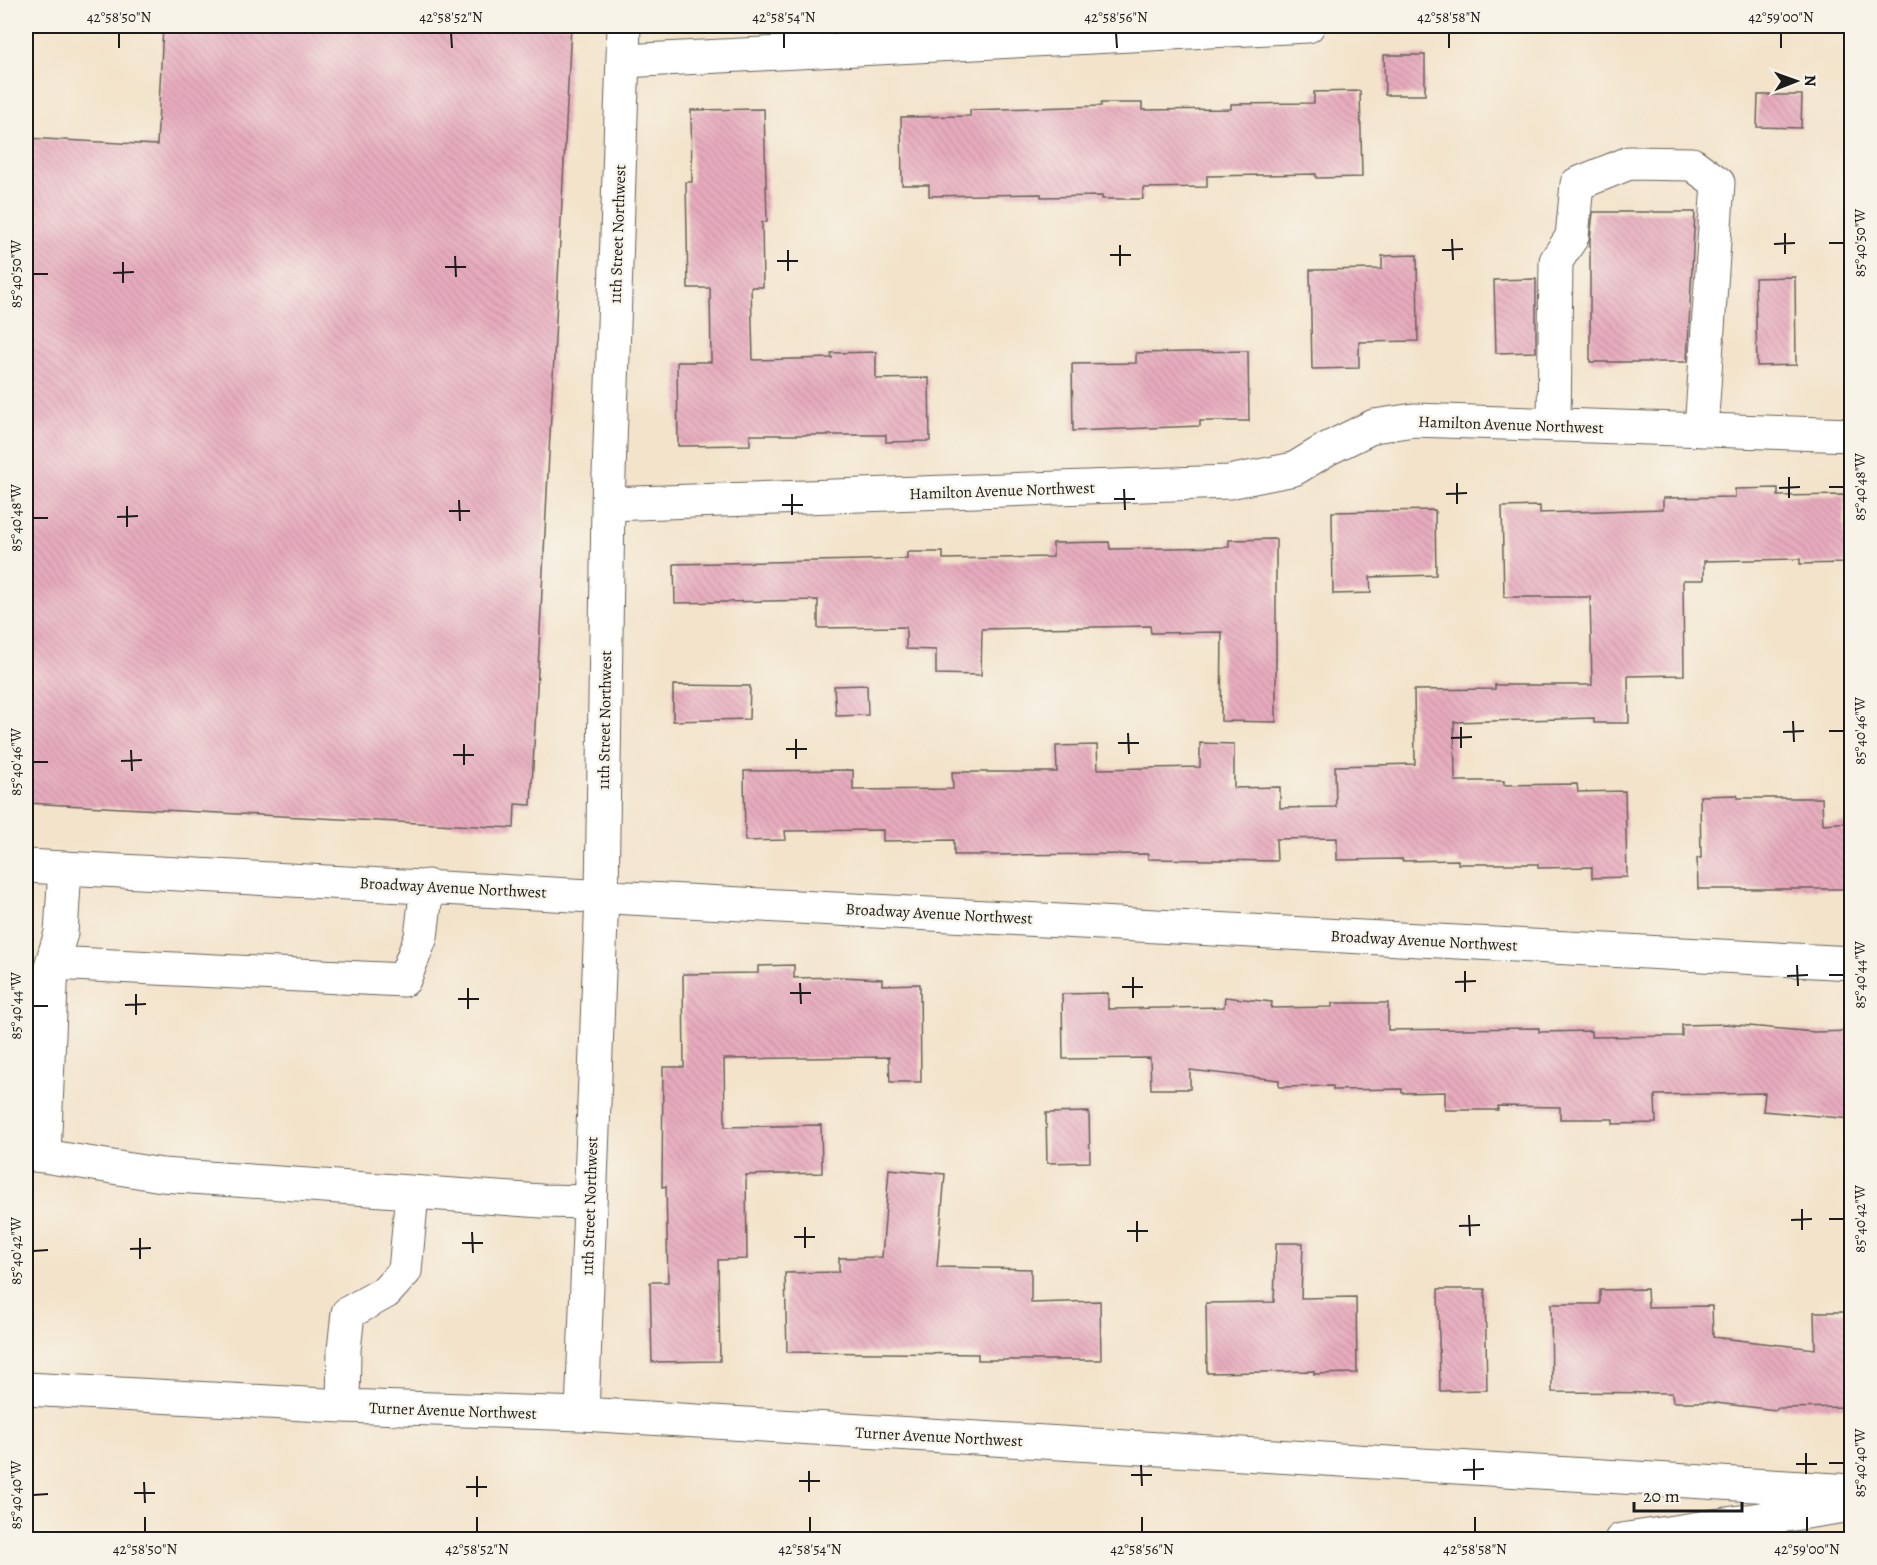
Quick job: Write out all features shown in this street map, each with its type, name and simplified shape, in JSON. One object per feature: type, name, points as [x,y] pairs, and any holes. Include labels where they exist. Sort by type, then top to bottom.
[{"type":"main road","name":"11th Street Northwest","points":[[582,1414],[602,895],[608,504],[624,26]]},
{"type":"main road","points":[[623,61],[1308,26]]},
{"type":"main road","points":[[1554,425],[1556,261],[1572,237],[1577,184],[1629,163],[1692,164],[1718,183],[1701,430]]},
{"type":"main road","name":"Hamilton Avenue Northwest","points":[[608,504],[1229,482],[1294,469],[1327,449],[1374,426],[1414,420],[1851,435]]},
{"type":"main road","name":"Broadway Avenue Northwest","points":[[26,866],[1851,963]]},
{"type":"main road","points":[[65,868],[61,933],[52,963],[34,1155],[162,1175],[412,1193],[590,1202]]},
{"type":"main road","points":[[52,963],[404,980],[421,937],[427,886]]},
{"type":"main road","points":[[343,1406],[348,1313],[386,1292],[405,1270],[412,1193]]},
{"type":"main road","name":"Turner Avenue Northwest","points":[[26,1389],[343,1406],[582,1414],[1851,1491]]},
{"type":"main road","points":[[1621,1539],[1851,1505]]},
{"type":"building","points":[[163,26],[571,26],[531,805],[515,804],[514,828],[26,803],[26,138],[157,145]]},
{"type":"building","points":[[1384,55],[1425,55],[1425,95],[1385,95]]},
{"type":"building","points":[[1360,91],[1362,177],[1316,178],[1316,174],[1207,176],[1207,187],[1143,188],[1143,199],[1102,199],[1102,196],[1041,197],[1041,194],[929,196],[929,185],[902,185],[901,117],[970,116],[970,110],[1101,106],[1101,103],[1142,103],[1142,110],[1231,109],[1231,104],[1314,103],[1314,92]]},
{"type":"building","points":[[1758,95],[1802,95],[1801,128],[1757,127]]},
{"type":"building","points":[[764,109],[767,222],[762,222],[763,287],[751,287],[753,360],[832,358],[831,353],[876,352],[876,379],[929,378],[930,441],[886,442],[886,435],[750,435],[750,445],[678,446],[677,362],[711,362],[710,288],[688,288],[686,182],[692,182],[691,110]]},
{"type":"building","points":[[1593,212],[1695,212],[1687,362],[1590,362],[1590,240]]},
{"type":"building","points":[[1417,255],[1418,341],[1359,342],[1359,368],[1312,369],[1310,270],[1382,269],[1382,256]]},
{"type":"building","points":[[1795,277],[1796,365],[1757,366],[1755,278]]},
{"type":"building","points":[[1536,279],[1536,352],[1496,353],[1494,280]]},
{"type":"building","points":[[1248,351],[1249,421],[1200,421],[1200,426],[1073,431],[1072,364],[1136,363],[1136,353]]},
{"type":"building","points":[[1778,488],[1778,496],[1844,495],[1845,563],[1800,564],[1800,559],[1704,561],[1704,580],[1683,580],[1684,675],[1628,676],[1629,723],[1594,723],[1594,718],[1454,722],[1455,781],[1504,781],[1504,785],[1577,784],[1578,792],[1625,791],[1627,877],[1592,878],[1592,867],[1538,868],[1538,864],[1458,864],[1458,860],[1337,860],[1337,838],[1276,839],[1277,861],[1148,859],[1148,854],[954,855],[954,840],[883,841],[883,830],[785,831],[786,840],[745,841],[744,771],[853,770],[853,790],[953,789],[952,772],[1057,772],[1056,746],[1097,745],[1098,769],[1200,767],[1200,743],[1234,744],[1234,788],[1280,787],[1280,808],[1336,807],[1335,766],[1415,764],[1414,690],[1495,689],[1495,685],[1592,685],[1590,597],[1504,597],[1502,507],[1540,506],[1540,513],[1663,509],[1663,498],[1735,497],[1735,489]]},
{"type":"building","points":[[1435,510],[1436,575],[1370,577],[1371,593],[1333,594],[1332,512]]},
{"type":"building","points":[[1276,539],[1276,722],[1221,721],[1222,632],[1151,633],[1150,626],[982,629],[981,675],[936,674],[936,650],[906,649],[906,627],[818,628],[818,600],[675,603],[674,564],[907,559],[907,552],[943,552],[943,559],[1053,557],[1053,543],[1109,542],[1110,549],[1229,547],[1229,540]]},
{"type":"building","points":[[673,685],[750,686],[749,719],[673,721]]},
{"type":"building","points":[[867,685],[868,715],[836,716],[834,686]]},
{"type":"building","points":[[1737,795],[1738,798],[1822,798],[1823,824],[1851,822],[1851,889],[1698,889],[1697,858],[1701,858],[1700,796]]},
{"type":"building","points":[[794,965],[794,978],[841,977],[882,979],[882,985],[920,984],[921,1082],[890,1082],[889,1057],[724,1059],[725,1127],[821,1125],[822,1173],[746,1175],[747,1259],[718,1260],[720,1361],[652,1362],[650,1282],[668,1282],[666,1186],[662,1187],[663,1067],[684,1067],[683,974],[758,973],[758,966]]},
{"type":"building","points":[[1108,993],[1108,1009],[1224,1007],[1225,997],[1272,1002],[1271,1008],[1332,1007],[1332,1003],[1388,1003],[1388,1030],[1539,1028],[1539,1032],[1591,1031],[1591,1037],[1682,1036],[1682,1025],[1727,1024],[1814,1032],[1851,1031],[1851,1119],[1763,1111],[1765,1093],[1655,1095],[1656,1123],[1613,1124],[1613,1119],[1560,1119],[1560,1107],[1498,1106],[1498,1110],[1445,1110],[1445,1092],[1402,1093],[1402,1089],[1333,1090],[1333,1086],[1279,1087],[1279,1080],[1190,1070],[1190,1089],[1151,1089],[1150,1058],[1063,1059],[1062,994]]},
{"type":"building","points":[[1089,1112],[1090,1162],[1047,1163],[1046,1113]]},
{"type":"building","points":[[889,1169],[945,1174],[937,1267],[1031,1269],[1031,1303],[1100,1301],[1101,1360],[978,1360],[978,1354],[787,1352],[785,1273],[839,1272],[839,1258],[882,1257]]},
{"type":"building","points":[[1276,1243],[1303,1243],[1301,1298],[1356,1297],[1357,1373],[1314,1374],[1314,1371],[1207,1373],[1206,1303],[1274,1302]]},
{"type":"building","points":[[1438,1289],[1485,1289],[1487,1390],[1440,1391]]},
{"type":"building","points":[[1647,1289],[1648,1307],[1712,1306],[1713,1337],[1815,1349],[1814,1312],[1849,1312],[1851,1407],[1777,1408],[1776,1410],[1707,1402],[1673,1402],[1672,1393],[1552,1392],[1551,1304],[1600,1304],[1600,1290]]}]
